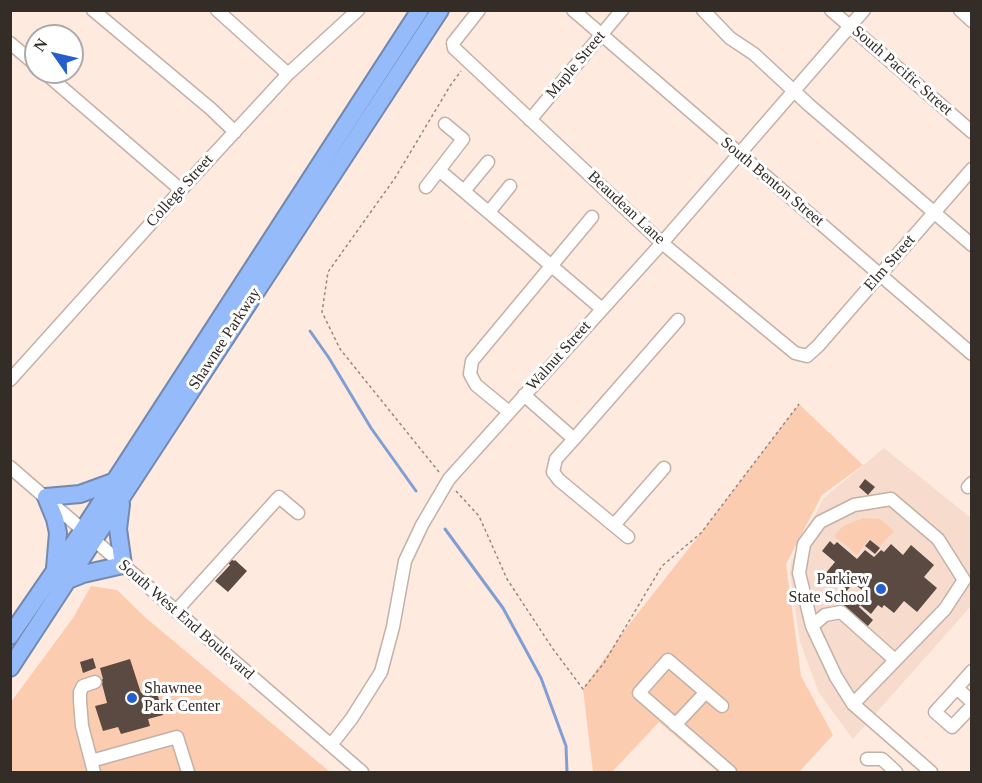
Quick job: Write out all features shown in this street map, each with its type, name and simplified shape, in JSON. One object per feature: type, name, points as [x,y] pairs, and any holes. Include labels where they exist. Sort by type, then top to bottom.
[{"type":"highway","name":"Shawnee Parkway","points":[[10,668],[61,575],[88,534],[114,482],[420,10]]},
{"type":"highway","name":"Shawnee Parkway","points":[[88,534],[123,497],[440,10]]},
{"type":"highway","points":[[114,482],[81,494],[46,497],[58,533],[61,575],[123,565],[118,529],[123,497]]},
{"type":"highway","name":"Shawnee Parkway","points":[[10,636],[61,575]]},
{"type":"street","points":[[93,10],[211,109],[235,132]]},
{"type":"street","points":[[217,10],[288,74]]},
{"type":"street","points":[[338,10],[354,15]]},
{"type":"street","name":"Beaudean Lane","points":[[479,10],[453,43],[454,48],[468,63],[662,243],[795,353],[807,356]]},
{"type":"street","name":"South Benton Street","points":[[573,10],[972,354]]},
{"type":"street","name":"Maple Street","points":[[530,120],[622,10]]},
{"type":"street","points":[[703,10],[730,38],[754,54],[972,245]]},
{"type":"street","name":"South Pacific Street","points":[[831,10],[972,132]]},
{"type":"street","name":"Walnut Street","points":[[331,745],[358,710],[381,672],[393,627],[405,561],[422,525],[447,482],[662,243],[864,10]]},
{"type":"street","points":[[960,10],[972,21]]},
{"type":"street","name":"College Street","points":[[10,380],[288,74],[354,15]]},
{"type":"street","points":[[10,43],[24,55]]},
{"type":"street","points":[[58,84],[181,190]]},
{"type":"street","points":[[426,187],[463,140],[445,124]]},
{"type":"street","points":[[464,191],[488,162]]},
{"type":"street","name":"Elm Street","points":[[807,356],[972,169]]},
{"type":"street","points":[[439,170],[602,309]]},
{"type":"street","points":[[489,212],[510,186]]},
{"type":"street","points":[[509,412],[476,385],[470,374],[472,361],[592,217]]},
{"type":"street","points":[[628,537],[559,480],[553,472],[556,459],[678,320]]},
{"type":"street","points":[[524,395],[574,439]]},
{"type":"street","name":"South West End Boulevard","points":[[10,467],[362,772]]},
{"type":"street","points":[[614,525],[664,468]]},
{"type":"street","points":[[176,611],[279,496],[298,513]]},
{"type":"street","points":[[853,704],[945,609],[964,580],[938,539],[891,499],[854,505],[820,522],[804,544],[799,573],[812,626],[836,677],[853,704],[931,772]]},
{"type":"street","points":[[812,626],[825,615],[841,612],[895,660]]},
{"type":"street","points":[[722,706],[668,660],[639,693],[730,772]]},
{"type":"street","points":[[957,688],[972,704],[952,727],[935,712],[957,688],[972,672]]},
{"type":"street","points":[[95,682],[83,686],[80,692],[82,726],[93,767],[177,737],[188,772]]},
{"type":"street","points":[[675,725],[706,692]]},
{"type":"street","points":[[867,759],[882,759],[896,772]]},
{"type":"path","points":[[468,63],[450,86],[395,178],[328,272],[322,312],[340,350],[429,462],[479,516],[507,579],[553,649],[583,689],[604,663],[662,566],[702,533],[799,404]]},
{"type":"shaded area","points":[[799,404],[863,465],[822,495],[786,564],[801,676],[833,735],[799,772],[718,772],[659,722],[612,772],[593,772],[583,689],[627,627]]},
{"type":"shaded area","name":"Parkiew State School","points":[[884,448],[971,518],[971,606],[853,739],[819,693],[800,642],[790,573],[791,562],[824,498]]},
{"type":"shaded area","points":[[863,518],[880,519],[894,531],[879,547],[869,539],[857,555],[834,536],[843,526]]},
{"type":"shaded area","points":[[91,586],[117,590],[146,618],[330,772],[11,772],[11,702],[73,618]]},
{"type":"building","points":[[865,479],[875,487],[868,495],[859,487]]},
{"type":"building","points":[[870,540],[880,548],[875,554],[865,546]]},
{"type":"building","name":"Parkiew State School","points":[[830,541],[834,545],[837,542],[857,559],[865,550],[874,557],[881,550],[884,552],[891,544],[903,555],[911,545],[934,565],[924,577],[937,588],[917,612],[904,601],[894,613],[884,605],[882,608],[878,605],[871,614],[860,605],[859,607],[873,620],[867,627],[842,606],[848,599],[856,605],[866,593],[853,583],[846,592],[825,574],[835,562],[822,551]]},
{"type":"building","points":[[231,559],[247,571],[228,592],[215,581],[230,565],[228,563]]},
{"type":"building","points":[[93,658],[96,668],[83,673],[80,662]]},
{"type":"building","name":"Shawnee Park Center","points":[[130,659],[141,693],[156,689],[163,715],[148,719],[150,726],[121,734],[118,727],[103,731],[95,706],[107,703],[100,668]]},
{"type":"waterway","points":[[310,331],[371,428],[416,491]]},
{"type":"waterway","points":[[445,529],[503,608],[541,678],[566,746],[567,772]]},
{"type":"place","name":"Parkiew State School","points":[[881,589]]},
{"type":"place","name":"Shawnee Park Center","points":[[132,698]]}]
